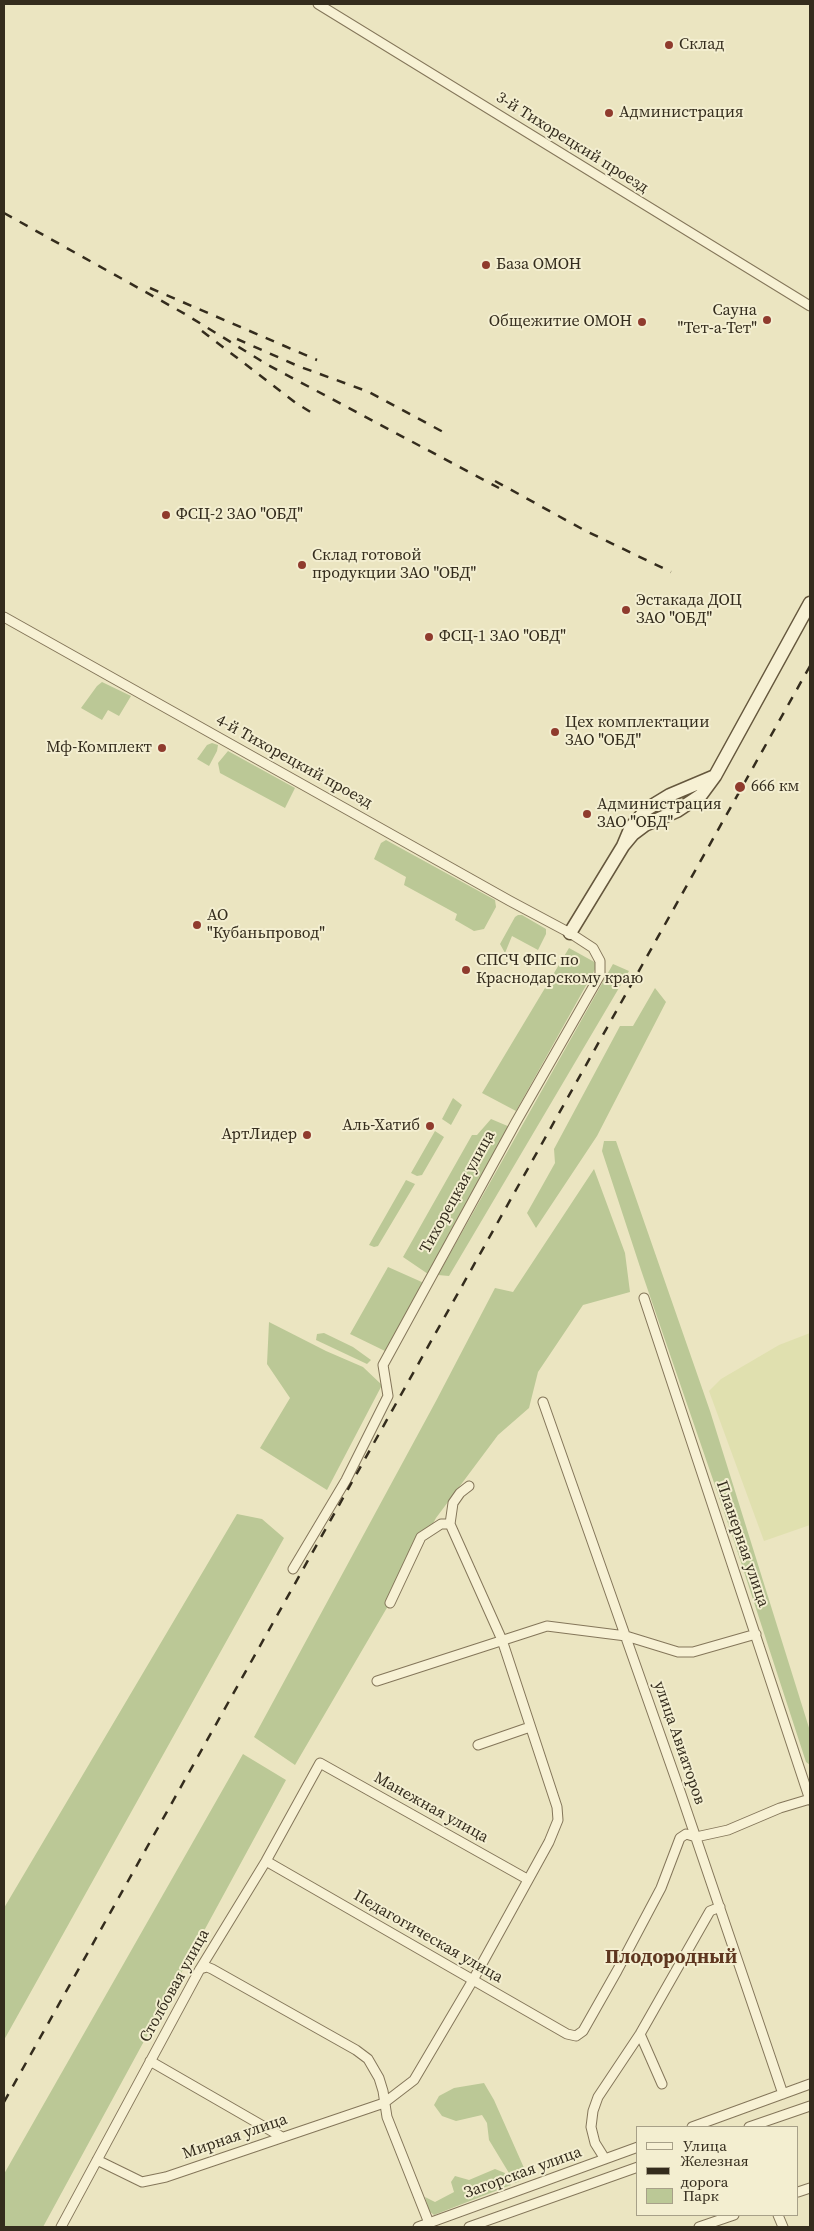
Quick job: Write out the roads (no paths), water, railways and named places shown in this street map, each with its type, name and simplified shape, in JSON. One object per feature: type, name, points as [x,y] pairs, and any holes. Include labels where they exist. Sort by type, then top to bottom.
[{"type":"street","name":"3-й Тихорецкий проезд","points":[[318,4],[810,306]]},
{"type":"street","points":[[570,933],[623,846],[633,834],[645,825],[677,811],[702,795],[715,776],[810,603]]},
{"type":"street","name":"4-й Тихорецкий проезд","points":[[4,617],[570,933]]},
{"type":"street","name":"Тихорецкая улица","points":[[293,1569],[346,1480],[388,1396],[383,1365],[516,1122],[600,975],[600,961],[593,948],[570,933]]},
{"type":"street","name":"Планерная улица","points":[[644,1298],[810,1800]]},
{"type":"street","name":"улица Авиаторов","points":[[544,1402],[696,1837],[783,2094]]},
{"type":"street","points":[[390,1603],[421,1537],[441,1524],[450,1524],[452,1503],[469,1486]]},
{"type":"street","name":"Мирная улица","points":[[97,2160],[142,2182],[166,2177],[384,2102],[414,2080],[473,1980],[549,1842],[558,1820],[557,1807],[502,1640],[450,1524]]},
{"type":"street","points":[[377,1681],[548,1626],[626,1636],[678,1652],[693,1652],[756,1634]]},
{"type":"street","points":[[478,1745],[530,1727]]},
{"type":"street","name":"Манежная улица","points":[[320,1763],[527,1879]]},
{"type":"street","name":"Столбовая улица","points":[[61,2227],[200,1969],[266,1861],[320,1763]]},
{"type":"street","points":[[696,1837],[728,1830],[780,1808],[810,1800]]},
{"type":"street","name":"Педагогическая улица","points":[[266,1861],[567,2034],[576,2036],[582,2031],[617,1971],[661,1888],[680,1838],[686,1834],[696,1837]]},
{"type":"street","points":[[605,2159],[595,2143],[592,2127],[593,2111],[598,2097],[640,2034],[710,1911],[720,1907]]},
{"type":"street","points":[[200,1969],[212,1968],[356,2050],[368,2059],[384,2091],[387,2118],[429,2223]]},
{"type":"street","points":[[640,2034],[662,2084]]},
{"type":"street","points":[[150,2061],[282,2137]]},
{"type":"street","points":[[695,2126],[810,2084]]},
{"type":"street","points":[[752,2126],[810,2106]]},
{"type":"street","name":"Загорская улица","points":[[418,2227],[636,2148]]},
{"type":"street","name":"Загорская улица","points":[[469,2227],[636,2168]]},
{"type":"street","points":[[699,2227],[731,2216]]},
{"type":"railway","points":[[4,213],[185,314],[268,365],[499,488]]},
{"type":"railway","points":[[150,288],[317,360]]},
{"type":"railway","points":[[202,331],[296,403],[317,416]]},
{"type":"railway","points":[[237,339],[298,366],[369,392],[445,433]]},
{"type":"railway","points":[[495,481],[584,530],[671,572]]},
{"type":"railway","points":[[4,2102],[810,666]]},
{"type":"place","name":"Склад","points":[[669,45]]},
{"type":"place","name":"Администрация","points":[[609,113]]},
{"type":"place","name":"База ОМОН","points":[[486,265]]},
{"type":"place","name":"Сауна \"Тет-а-Тет\"","points":[[767,320]]},
{"type":"place","name":"Общежитие ОМОН","points":[[642,322]]},
{"type":"place","name":"ФСЦ-2 ЗАО \"ОБД\"","points":[[166,515]]},
{"type":"place","name":"Склад готовой продукции ЗАО \"ОБД\"","points":[[302,565]]},
{"type":"place","name":"Эстакада ДОЦ ЗАО \"ОБД\"","points":[[626,610]]},
{"type":"place","name":"ФСЦ-1 ЗАО \"ОБД\"","points":[[429,637]]},
{"type":"place","name":"Цех комплектации ЗАО \"ОБД\"","points":[[555,732]]},
{"type":"place","name":"Мф-Комплект","points":[[162,748]]},
{"type":"place","name":"666 км","points":[[740,787]]},
{"type":"place","name":"Администрация ЗАО \"ОБД\"","points":[[587,814]]},
{"type":"place","name":"АО \"Кубаньпровод\"","points":[[197,925]]},
{"type":"place","name":"СПСЧ ФПС по Краснодарскому краю","points":[[466,970]]},
{"type":"place","name":"Аль-Хатиб","points":[[430,1126]]},
{"type":"place","name":"АртЛидер","points":[[307,1135]]},
{"type":"district","name":"Плодородный","points":[[671,1958]]}]
